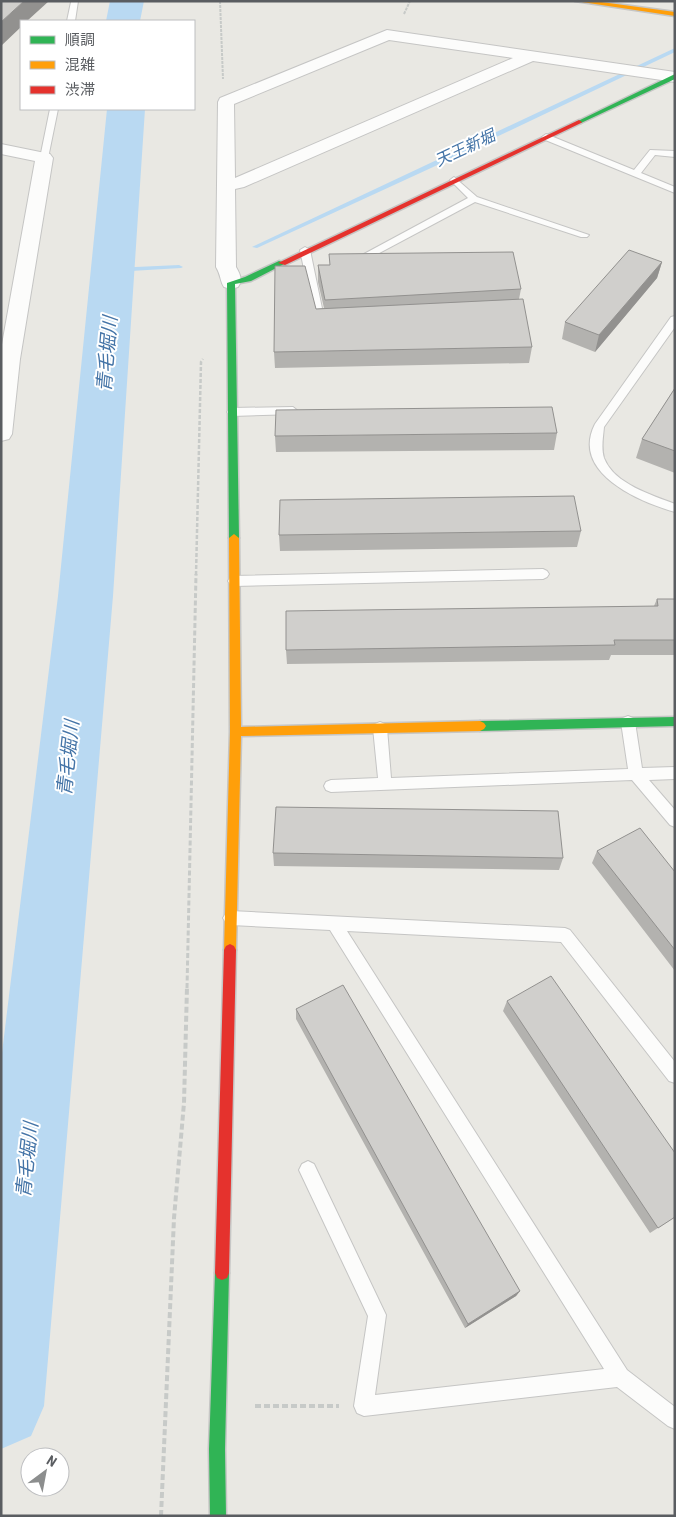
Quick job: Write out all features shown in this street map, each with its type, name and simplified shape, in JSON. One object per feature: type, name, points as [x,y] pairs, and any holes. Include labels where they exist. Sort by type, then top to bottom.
[{"type":"street","points":[[578,1],[675,14]]},
{"type":"street","points":[[218,1516],[218,1405],[236,732],[231,274],[226,267],[226,102],[387,35],[674,77]]},
{"type":"street","points":[[226,184],[238,183],[531,56]]},
{"type":"street","points":[[231,283],[248,279],[305,250],[674,77]]},
{"type":"street","points":[[1,149],[44,158],[6,360],[1,434]]},
{"type":"street","points":[[236,732],[675,721]]},
{"type":"lane","points":[[71,20],[75,2]]},
{"type":"lane","points":[[44,158],[54,110]]},
{"type":"lane","points":[[546,137],[675,190]]},
{"type":"lane","points":[[636,174],[652,152],[675,154]]},
{"type":"lane","points":[[454,180],[474,199],[584,235]]},
{"type":"lane","points":[[367,256],[474,199]]},
{"type":"lane","points":[[305,250],[320,321],[339,320]]},
{"type":"lane","points":[[675,319],[599,427],[595,440],[597,456],[605,470],[626,488],[651,500],[675,508]]},
{"type":"lane","points":[[232,412],[302,411]]},
{"type":"lane","points":[[234,582],[543,574]]},
{"type":"lane","points":[[628,722],[636,775],[675,821]]},
{"type":"lane","points":[[380,728],[385,784]]},
{"type":"lane","points":[[331,786],[675,773]]},
{"type":"lane","points":[[231,918],[565,935],[675,1075]]},
{"type":"lane","points":[[334,923],[620,1376],[675,1419]]},
{"type":"lane","points":[[308,1170],[377,1315],[364,1406],[620,1376]]},
{"type":"path","points":[[220,1],[226,102]]},
{"type":"path","points":[[161,1516],[174,1218],[184,1103],[201,362],[206,355]]},
{"type":"path","points":[[218,1405],[364,1406]]},
{"type":"building","points":[[1,1],[24,1],[1,22]]},
{"type":"building","points":[[629,250],[662,262],[599,335],[565,322]]},
{"type":"building","points":[[513,252],[521,289],[325,300],[318,265],[330,265],[329,254]]},
{"type":"building","points":[[275,266],[305,266],[316,309],[523,299],[532,347],[274,352]]},
{"type":"building","points":[[675,388],[675,451],[642,439]]},
{"type":"building","points":[[552,407],[557,433],[275,436],[276,410]]},
{"type":"building","points":[[574,496],[581,531],[279,535],[280,500]]},
{"type":"building","points":[[657,599],[675,599],[675,640],[614,640],[615,645],[286,650],[286,611],[658,606]]},
{"type":"building","points":[[276,807],[558,811],[563,858],[273,853]]},
{"type":"building","points":[[640,828],[675,872],[675,950],[597,851]]},
{"type":"building","points":[[551,976],[675,1153],[675,1217],[658,1228],[507,1001]]},
{"type":"building","points":[[343,985],[520,1291],[468,1324],[296,1009]]},
{"type":"waterway","name":"青毛堀川","points":[[123,20],[127,1]]},
{"type":"waterway","name":"天王新堀","points":[[255,247],[675,50]]},
{"type":"waterway","name":"青毛堀川","points":[[1,1406],[85,596],[114,271],[126,110]]},
{"type":"waterway","points":[[114,270],[179,267]]},
{"type":"traffic: fast","points":[[579,122],[675,76]]},
{"type":"traffic: fast","points":[[234,538],[231,283],[248,279],[282,263]]},
{"type":"traffic: fast","points":[[480,726],[675,721]]},
{"type":"traffic: fast","points":[[218,1516],[217,1449],[222,1273]]},
{"type":"traffic: slow","points":[[578,1],[675,14]]},
{"type":"traffic: slow","points":[[230,950],[236,732],[234,538]]},
{"type":"traffic: slow","points":[[236,732],[480,726]]},
{"type":"traffic: jam","points":[[282,263],[579,122]]},
{"type":"traffic: jam","points":[[222,1273],[230,950]]}]
